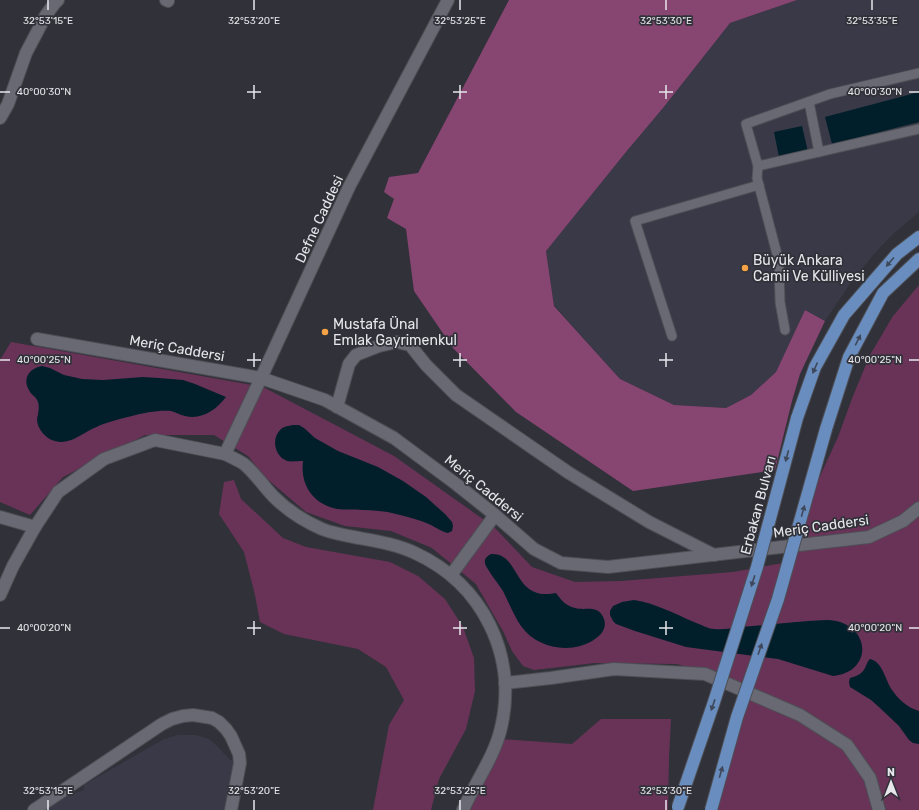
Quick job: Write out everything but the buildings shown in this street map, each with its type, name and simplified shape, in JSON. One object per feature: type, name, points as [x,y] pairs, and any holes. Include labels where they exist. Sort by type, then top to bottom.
[{"type":"highway","name":"Erbakan Bulvarı","points":[[678,809],[757,567],[797,418],[815,367],[844,315],[897,254],[919,237]]},
{"type":"highway","points":[[711,810],[737,717],[778,599],[826,429],[850,357],[883,293],[919,260]]},
{"type":"street","points":[[0,118],[8,104],[26,52],[46,14],[58,0]]},
{"type":"street","name":"Defne Caddesi","points":[[225,454],[349,187],[448,0]]},
{"type":"street","points":[[785,330],[780,302],[778,258],[757,178],[758,166],[746,124],[830,94],[919,72]]},
{"type":"street","points":[[809,102],[819,152]]},
{"type":"street","points":[[758,166],[919,129]]},
{"type":"street","points":[[672,336],[635,221],[759,185]]},
{"type":"street","name":"Meriç Caddersi","points":[[37,339],[261,378],[325,400],[394,438],[456,484],[534,549],[561,563],[608,567],[869,537],[903,521],[919,508]]},
{"type":"street","points":[[337,406],[349,364],[356,355],[379,346],[397,342],[410,345],[426,365],[456,395],[576,477],[649,522],[714,555]]},
{"type":"street","points":[[0,595],[13,566],[58,492],[104,459],[155,440],[225,454],[243,464],[274,497],[297,515],[322,529],[335,534],[401,547],[428,559],[451,575],[472,596],[490,624],[495,635],[501,658],[504,683],[504,709],[496,746],[463,810]]},
{"type":"street","points":[[451,575],[495,515]]},
{"type":"street","points":[[0,516],[35,528]]},
{"type":"street","points":[[504,683],[614,669],[705,674],[800,715],[847,745],[870,778],[879,810]]},
{"type":"street","points":[[34,810],[162,724],[172,719],[193,715],[219,722],[231,736],[239,754],[240,763],[231,810]]},
{"type":"shaded area","points":[[509,0],[797,0],[730,23],[663,108],[546,251],[554,306],[620,379],[674,405],[726,408],[751,395],[776,372],[805,310],[825,321],[800,374],[775,470],[633,491],[516,412],[453,348],[414,291],[406,229],[387,218],[394,199],[384,192],[389,177],[418,173]]},
{"type":"shaded area","points":[[797,0],[919,0],[919,212],[893,234],[874,254],[852,281],[825,321],[805,310],[776,372],[751,395],[726,408],[674,405],[620,379],[554,305],[546,250],[663,108],[730,23]]},
{"type":"shaded area","points":[[919,92],[919,122],[832,144],[825,117]]},
{"type":"shaded area","points":[[802,126],[808,152],[779,157],[774,132]]},
{"type":"shaded area","points":[[919,285],[919,810],[718,810],[737,732],[754,687],[677,664],[595,663],[534,670],[523,666],[512,651],[504,633],[476,584],[432,548],[391,531],[345,526],[306,512],[266,478],[248,456],[214,435],[145,435],[63,477],[30,515],[0,502],[0,360],[11,342],[263,387],[394,456],[494,527],[532,567],[575,582],[621,581],[733,572],[794,561],[809,500],[838,437],[870,355],[893,316]]},
{"type":"shaded area","points":[[42,366],[64,375],[82,379],[103,380],[143,377],[183,380],[226,397],[213,410],[197,417],[183,416],[171,411],[156,411],[106,423],[70,441],[60,442],[48,438],[40,430],[37,423],[39,405],[36,398],[27,386],[26,381],[28,374],[34,369]]},
{"type":"shaded area","points":[[293,425],[299,425],[315,438],[338,451],[378,467],[403,481],[426,497],[445,514],[452,522],[452,531],[448,533],[409,517],[383,511],[337,509],[321,503],[310,492],[306,485],[303,461],[287,461],[283,459],[279,455],[275,446],[276,437],[281,429]]},
{"type":"shaded area","points":[[234,480],[241,499],[283,538],[306,547],[390,562],[418,576],[445,599],[463,627],[474,658],[475,691],[466,729],[439,779],[431,810],[373,810],[389,725],[404,700],[386,667],[358,649],[284,634],[260,622],[244,552],[219,514],[224,482]]},
{"type":"shaded area","points":[[491,554],[501,555],[508,561],[524,584],[532,590],[542,594],[556,593],[569,606],[579,609],[591,609],[598,611],[605,622],[602,633],[586,644],[576,647],[555,647],[536,640],[521,626],[503,591],[486,565],[486,558]]},
{"type":"shaded area","points":[[634,600],[657,606],[712,629],[808,621],[836,621],[848,626],[856,633],[861,641],[862,650],[860,659],[855,667],[846,673],[833,676],[778,659],[686,647],[616,624],[610,615],[610,611],[613,606],[622,602]]},
{"type":"shaded area","points":[[870,659],[881,667],[897,697],[907,705],[919,711],[919,744],[913,743],[909,740],[899,726],[871,700],[850,687],[850,678],[857,676],[862,672]]},
{"type":"shaded area","points":[[601,719],[671,719],[668,810],[462,810],[501,739],[572,744]]},
{"type":"shaded area","points":[[178,735],[196,735],[209,739],[230,760],[239,760],[227,810],[44,810],[64,796],[84,790],[84,785],[164,739]]},
{"type":"place","name":"Büyük Ankara Camii Ve Külliyesi","points":[[745,268]]},
{"type":"place","name":"Mustafa Ünal Emlak Gayrimenkul","points":[[325,332]]}]
